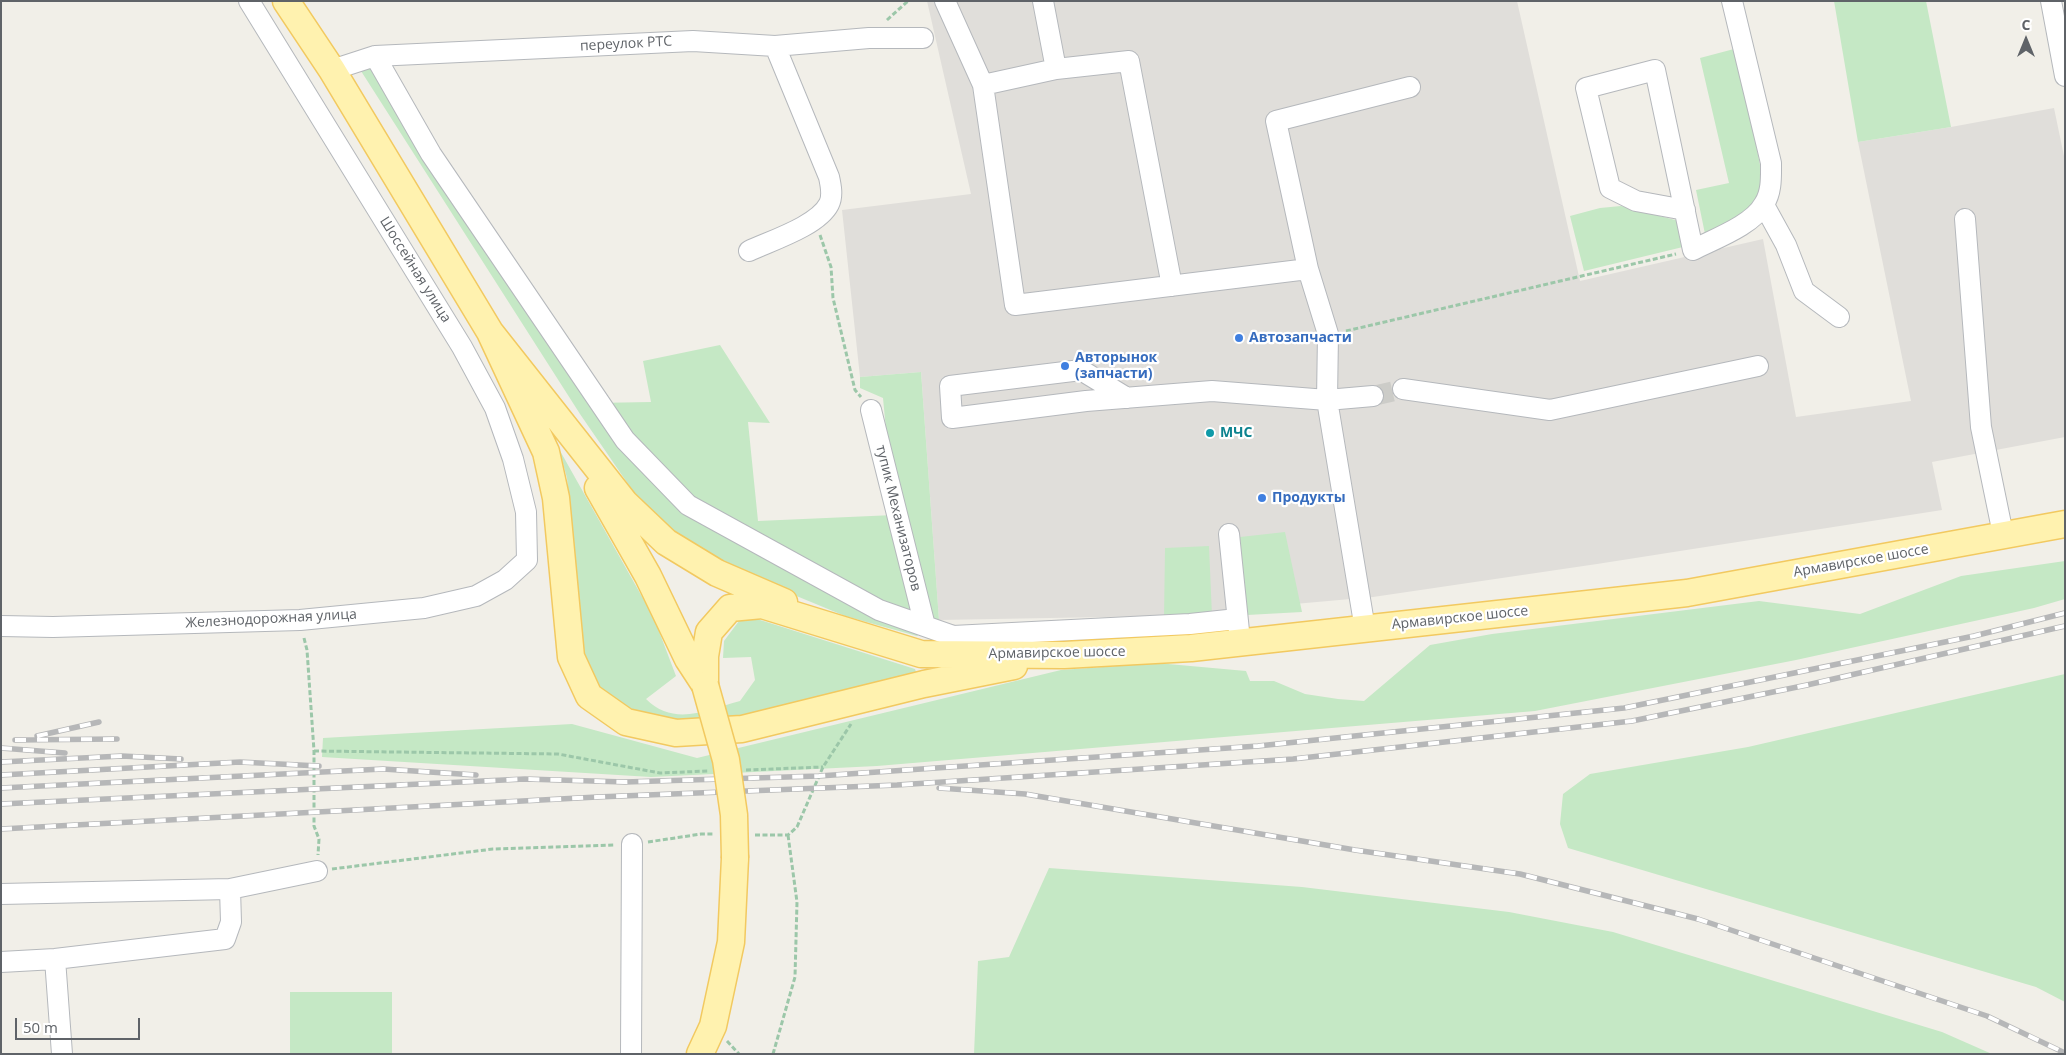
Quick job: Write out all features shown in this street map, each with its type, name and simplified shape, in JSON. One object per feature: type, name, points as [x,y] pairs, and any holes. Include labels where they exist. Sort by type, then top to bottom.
[{"type":"main road","points":[[286,1],[332,70],[490,332],[546,452],[556,498],[571,657],[589,696],[626,722],[676,733],[742,729],[924,684],[1064,655]]},
{"type":"main road","points":[[490,332],[565,430],[625,503],[666,542],[717,573],[853,633]]},
{"type":"main road","points":[[565,430],[648,576],[688,659],[705,685]]},
{"type":"main road","name":"Армавирское шоссе","points":[[853,633],[921,654],[1064,655],[1239,631],[1365,629],[1687,592],[2065,524]]},
{"type":"main road","points":[[700,1054],[713,1026],[731,942],[735,858],[734,815],[726,760],[705,685],[705,656],[709,632],[730,608],[762,605],[853,633]]},
{"type":"street","name":"Шоссейная улица","points":[[249,1],[462,347],[495,408],[513,458],[526,512],[526,560]]},
{"type":"street","points":[[945,1],[983,85],[1015,305],[1308,269]]},
{"type":"street","points":[[1043,1],[1056,69]]},
{"type":"street","points":[[1685,210],[1636,201],[1610,188],[1586,88],[1655,70],[1685,210],[1693,250],[1746,222],[1764,205],[1770,187],[1771,162],[1732,1]]},
{"type":"street","points":[[2051,1],[2065,76]]},
{"type":"street","name":"переулок РТС","points":[[332,70],[375,56],[693,41],[775,46],[869,38],[923,38]]},
{"type":"street","points":[[749,251],[815,220],[829,204],[832,192],[829,178],[775,46]]},
{"type":"street","points":[[375,56],[431,154],[624,440],[688,505],[879,610],[953,636],[1180,624],[1239,631],[1229,534]]},
{"type":"street","points":[[983,85],[1056,69],[1129,62],[1172,286]]},
{"type":"street","points":[[1365,629],[1327,400],[1328,334],[1308,269],[1276,121],[1410,87]]},
{"type":"street","points":[[1764,205],[1786,245],[1804,291],[1839,317]]},
{"type":"street","points":[[1965,219],[1981,427],[2003,534]]},
{"type":"street","points":[[1404,389],[1550,410],[1758,366]]},
{"type":"street","points":[[1127,398],[1081,370],[950,386],[952,418],[1127,398],[1212,391],[1327,400],[1373,396]]},
{"type":"street","name":"тупик Механизаторов","points":[[872,410],[925,626]]},
{"type":"street","name":"Железнодорожная улица","points":[[1,626],[52,627],[300,620],[424,608],[476,596],[505,580],[526,560]]},
{"type":"street","points":[[631,1054],[632,844]]},
{"type":"street","points":[[1,894],[230,888],[317,871]]},
{"type":"street","points":[[1,962],[55,959],[225,939],[231,922],[230,888]]},
{"type":"street","points":[[55,959],[62,1054]]},
{"type":"path","points":[[815,220],[830,267],[833,298],[855,390],[872,410]]},
{"type":"path","points":[[1328,334],[1693,250]]},
{"type":"path","points":[[300,620],[306,650],[314,751],[314,826],[319,839],[317,871],[493,849],[632,844],[701,834],[720,834]]},
{"type":"path","points":[[314,751],[558,754],[660,773],[718,771]]},
{"type":"path","points":[[737,770],[823,767],[797,827],[788,835],[749,834]]},
{"type":"path","points":[[773,1054],[795,977],[797,902],[788,835]]},
{"type":"shaded area","points":[[927,1],[1517,1],[1580,281],[1763,239],[1796,417],[1911,401],[1858,142],[2054,108],[2065,161],[2065,437],[1932,462],[1942,510],[1373,597],[1160,616],[939,620],[921,372],[860,377],[842,210],[971,194]]},
{"type":"green space","points":[[1834,1],[1926,1],[1951,127],[1858,142]]},
{"type":"green space","points":[[1734,49],[1745,89],[1763,180],[1756,204],[1740,217],[1705,234],[1696,190],[1729,183],[1700,58]]},
{"type":"green space","points":[[371,63],[594,403],[651,402],[643,361],[720,345],[770,423],[748,422],[758,521],[894,515],[883,398],[860,388],[860,377],[921,372],[939,620],[917,636],[845,616],[714,562],[648,513],[580,414],[361,71]]},
{"type":"green space","points":[[1621,206],[1683,222],[1687,246],[1584,271],[1570,216],[1600,208]]},
{"type":"green space","points":[[559,449],[654,618],[676,676],[646,699],[657,707],[668,712],[691,714],[740,701],[755,680],[751,657],[723,658],[724,641],[739,621],[757,619],[915,669],[917,675],[740,722],[687,726],[642,718],[607,698],[584,663],[567,478]]},
{"type":"green space","points":[[1285,532],[1302,612],[1247,615],[1240,537]]},
{"type":"green space","points":[[1209,546],[1212,616],[1164,619],[1165,548]]},
{"type":"green space","points":[[2065,561],[2065,599],[2034,608],[1796,660],[1535,711],[877,766],[651,777],[322,757],[323,738],[572,724],[697,758],[1061,670],[1157,663],[1246,671],[1250,681],[1274,681],[1305,694],[1364,701],[1430,645],[1492,634],[1759,601],[1860,614],[1961,576]]},
{"type":"green space","points":[[2065,674],[2065,1002],[2036,987],[1568,848],[1560,824],[1563,794],[1590,774],[1748,747]]},
{"type":"green space","points":[[1049,868],[1302,887],[1509,912],[1613,932],[1942,1032],[1992,1054],[974,1054],[978,961],[1009,957]]},
{"type":"green space","points":[[290,992],[392,992],[392,1054],[290,1054]]},
{"type":"tunnel","points":[[1373,396],[1403,389]]},
{"type":"railway","points":[[1,804],[525,779],[625,782],[819,776],[1258,746],[1624,708],[1974,636],[2065,613]]},
{"type":"railway","points":[[1,829],[597,797],[897,785],[1293,759],[1632,721],[1807,685],[2065,626]]},
{"type":"railway","points":[[37,736],[99,722]]},
{"type":"railway","points":[[15,740],[117,739]]},
{"type":"railway","points":[[1,748],[65,753]]},
{"type":"railway","points":[[1,762],[122,756],[181,759]]},
{"type":"railway","points":[[1,775],[240,762],[319,766]]},
{"type":"railway","points":[[1,788],[383,769],[476,775]]},
{"type":"railway","points":[[939,788],[1025,794],[1355,850],[1520,874],[1698,919],[1987,1016],[2065,1053]]},
{"type":"place","name":"Автозапчасти","points":[[1239,338]]},
{"type":"place","name":"Авторынок (запчасти)","points":[[1065,366]]},
{"type":"place","name":"МЧС","points":[[1210,433]]},
{"type":"place","name":"Продукты","points":[[1262,498]]}]
